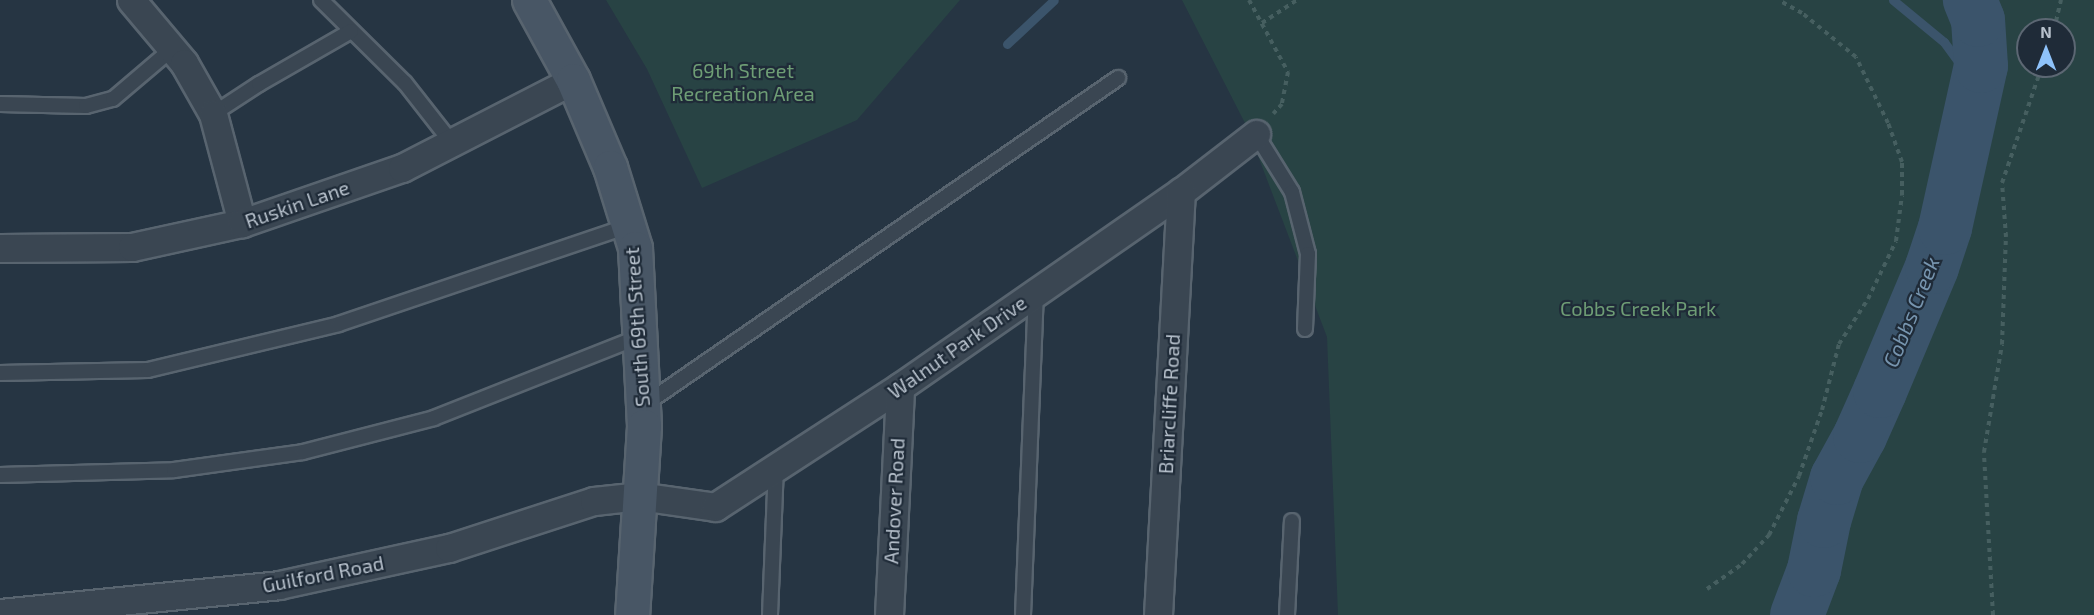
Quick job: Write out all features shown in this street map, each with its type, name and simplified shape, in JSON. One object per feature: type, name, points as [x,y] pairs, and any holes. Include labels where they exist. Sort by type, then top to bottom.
[{"type":"main road","name":"South 69th Street","points":[[529,0],[573,80],[610,167],[635,248],[643,406],[632,615]]},
{"type":"street","points":[[131,0],[184,63],[213,114],[242,223]]},
{"type":"street","name":"Ruskin Lane","points":[[0,249],[132,247],[242,223],[402,168],[573,80]]},
{"type":"street","name":"Walnut Park Drive","points":[[639,496],[715,507],[900,387],[1180,192],[1256,134]]},
{"type":"street","name":"Briarcliffe Road","points":[[1158,615],[1180,192]]},
{"type":"street","name":"Andover Road","points":[[889,615],[900,387]]},
{"type":"street","name":"Guilford Road","points":[[0,613],[279,585],[449,548],[594,501],[639,496]]},
{"type":"lane","points":[[321,0],[405,83],[452,143]]},
{"type":"lane","points":[[213,114],[259,84],[351,31]]},
{"type":"lane","points":[[0,104],[86,106],[113,99],[172,49]]},
{"type":"lane","points":[[643,406],[1118,78]]},
{"type":"lane","points":[[1256,134],[1292,192],[1308,254],[1305,329]]},
{"type":"lane","points":[[0,373],[148,370],[339,324],[628,226]]},
{"type":"lane","points":[[1023,615],[1036,292]]},
{"type":"lane","points":[[0,475],[174,470],[303,452],[435,418],[639,337]]},
{"type":"lane","points":[[770,615],[776,468]]},
{"type":"lane","points":[[1287,615],[1292,521]]},
{"type":"path","points":[[1249,0],[1288,72],[1282,104],[1256,134]]},
{"type":"path","points":[[1262,22],[1297,0]]},
{"type":"path","points":[[1707,589],[1742,564],[1769,535],[1799,477],[1822,410],[1839,344],[1868,299],[1896,241],[1901,207],[1902,162],[1888,123],[1856,57],[1802,13],[1779,0]]},
{"type":"path","points":[[2057,18],[2061,0]]},
{"type":"path","points":[[1993,615],[1984,452],[2002,344],[2006,237],[2002,183],[2038,78]]},
{"type":"green space","name":"69th Street Recreation Area","points":[[606,0],[960,0],[857,120],[702,188],[647,69]]},
{"type":"green space","name":"Cobbs Creek Park","points":[[1182,0],[2094,0],[2094,615],[1338,615],[1327,337],[1247,127]]},
{"type":"waterway","points":[[1007,44],[1054,0]]},
{"type":"waterway","points":[[1893,0],[1944,42],[1976,86]]},
{"type":"waterway","name":"Cobbs Creek","points":[[1797,615],[1814,570],[1824,521],[1837,478],[1860,436],[1880,391],[1932,267],[1945,228],[1981,66],[1978,20],[1970,0]]}]
